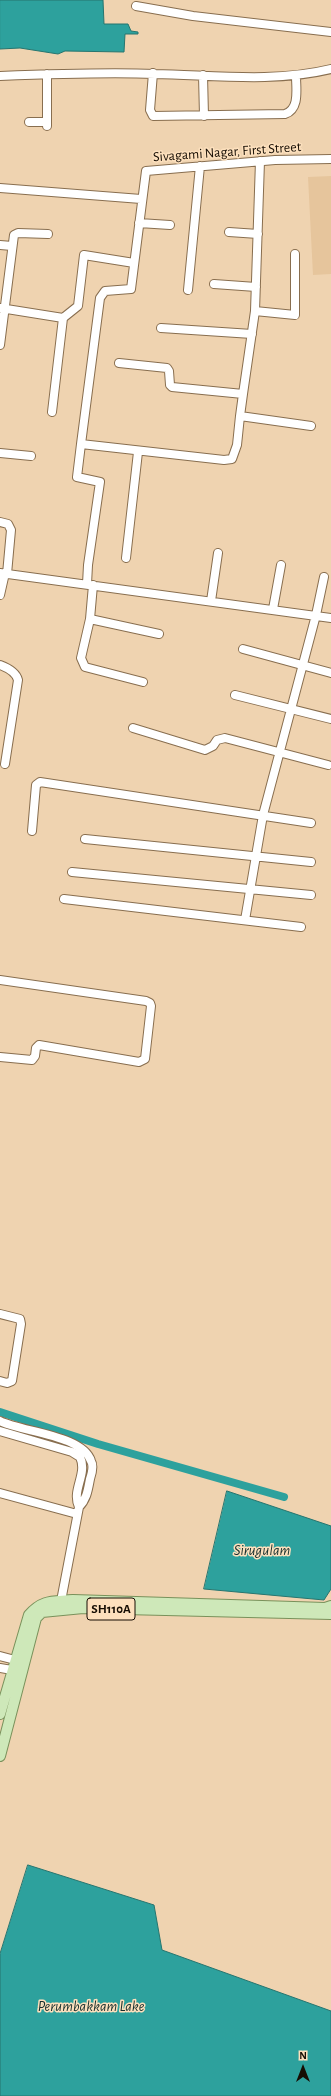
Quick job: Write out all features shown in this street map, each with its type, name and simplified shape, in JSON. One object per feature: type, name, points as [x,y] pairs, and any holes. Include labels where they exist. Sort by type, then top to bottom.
[{"type":"main road","name":"SH110A","points":[[0,1714],[29,1615],[37,1605],[61,1601],[331,1606]]},
{"type":"main road","name":"SH110A","points":[[0,1756],[36,1618],[42,1612],[83,1608],[331,1614]]},
{"type":"street","points":[[136,6],[193,16],[331,32]]},
{"type":"street","points":[[0,76],[47,74],[153,74],[296,76],[331,70]]},
{"type":"street","points":[[29,122],[47,124],[47,74]]},
{"type":"street","points":[[153,74],[150,110],[151,115],[204,116],[285,114],[292,111],[295,107],[296,76]]},
{"type":"street","points":[[204,75],[204,116]]},
{"type":"street","name":"Sivagami Nagar, First Street","points":[[81,444],[100,298],[105,292],[131,289],[141,200],[146,171],[260,161],[331,159]]},
{"type":"street","points":[[143,682],[85,667],[82,663],[81,658],[90,619],[90,585],[88,565],[100,482],[77,478],[81,444],[138,452],[224,460],[232,459],[237,445],[255,311],[260,161]]},
{"type":"street","points":[[188,290],[200,166]]},
{"type":"street","points":[[0,188],[141,200]]},
{"type":"street","points":[[139,223],[170,225]]},
{"type":"street","points":[[229,232],[258,234]]},
{"type":"street","points":[[0,344],[2,308],[15,234],[48,234]]},
{"type":"street","points":[[0,245],[12,246]]},
{"type":"street","points":[[255,311],[295,315],[295,254]]},
{"type":"street","points":[[52,412],[63,318],[78,306],[84,255],[134,263]]},
{"type":"street","points":[[214,284],[256,287]]},
{"type":"street","points":[[2,308],[63,318]]},
{"type":"street","points":[[161,328],[252,334]]},
{"type":"street","points":[[119,363],[167,368],[172,387],[243,394]]},
{"type":"street","points":[[240,416],[311,426]]},
{"type":"street","points":[[126,558],[138,452]]},
{"type":"street","points":[[0,453],[31,456]]},
{"type":"street","points":[[0,522],[8,524],[11,530],[0,595]]},
{"type":"street","points":[[211,601],[218,553]]},
{"type":"street","points":[[273,609],[281,564]]},
{"type":"street","points":[[4,573],[331,618]]},
{"type":"street","points":[[245,920],[263,815],[316,615],[324,577]]},
{"type":"street","points":[[90,619],[159,634]]},
{"type":"street","points":[[243,649],[331,673]]},
{"type":"street","points":[[0,665],[9,669],[17,676],[18,680],[5,764]]},
{"type":"street","points":[[235,695],[331,719]]},
{"type":"street","points":[[133,728],[180,744],[205,750],[210,748],[216,740],[220,738],[328,765]]},
{"type":"street","points":[[32,831],[36,785],[40,782],[310,822]]},
{"type":"street","points":[[85,839],[311,862]]},
{"type":"street","points":[[72,872],[310,895]]},
{"type":"street","points":[[64,899],[301,926]]},
{"type":"street","points":[[0,980],[146,1001],[150,1003],[151,1006],[145,1059],[139,1062],[39,1045],[36,1048],[35,1056],[32,1060],[0,1057]]},
{"type":"street","points":[[0,1314],[16,1317],[20,1319],[21,1324],[12,1381],[7,1383],[0,1381]]},
{"type":"street","points":[[0,1425],[69,1442],[84,1449],[91,1460],[92,1466],[85,1501],[78,1510]]},
{"type":"street","points":[[0,1425],[80,1457],[83,1466],[76,1500],[78,1510],[61,1601]]},
{"type":"street","points":[[66,1451],[69,1442]]},
{"type":"street","points":[[83,1466],[92,1466]]},
{"type":"street","points":[[0,1493],[78,1510]]},
{"type":"street","points":[[0,1656],[15,1660]]},
{"type":"street","points":[[0,1668],[12,1670]]},
{"type":"shaded area","points":[[331,176],[331,274],[313,275],[308,177]]},
{"type":"water","points":[[0,0],[103,0],[104,24],[128,24],[131,31],[138,32],[138,34],[125,34],[124,52],[65,51],[58,54],[20,48],[0,49]]},
{"type":"water","name":"Sirugulam","points":[[227,1491],[331,1526],[331,1589],[324,1600],[204,1589]]},
{"type":"water","name":"Perumbakkam Lake","points":[[28,1865],[154,1905],[162,1950],[331,2011],[331,2096],[0,2096],[0,1954]]},
{"type":"waterway","points":[[0,1412],[98,1444],[284,1497]]}]
